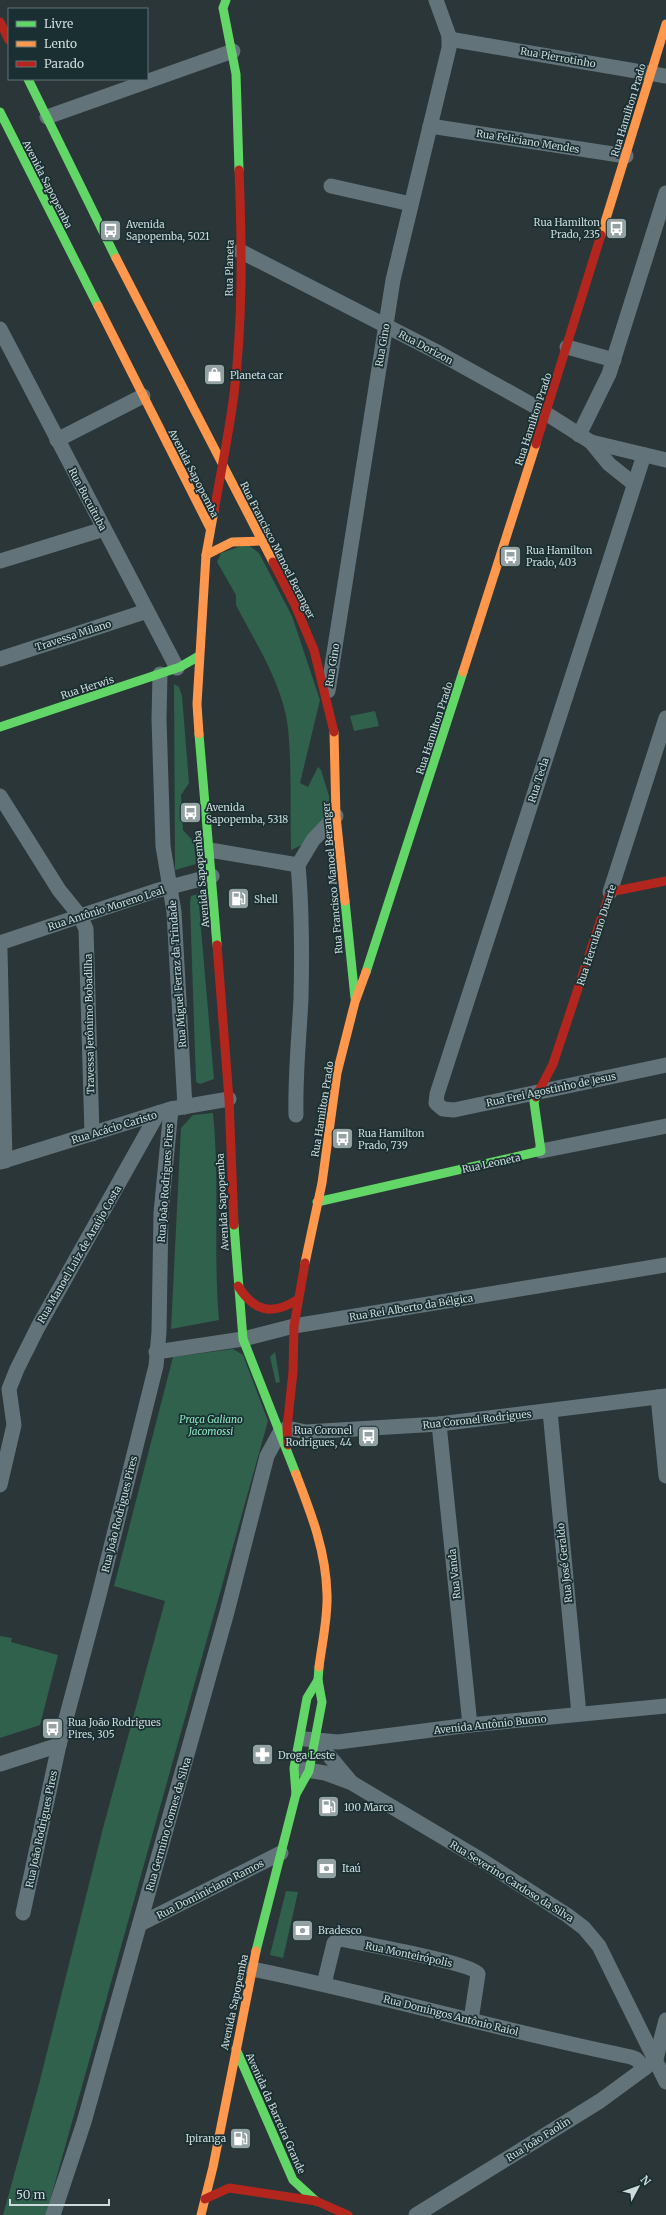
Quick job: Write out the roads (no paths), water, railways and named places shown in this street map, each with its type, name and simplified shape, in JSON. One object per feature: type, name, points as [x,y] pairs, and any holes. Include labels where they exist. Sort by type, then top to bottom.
[{"type":"main road","name":"Rua Planeta","points":[[210,528],[234,396],[238,350],[240,251],[236,74],[222,3]]},
{"type":"main road","points":[[0,22],[8,38]]},
{"type":"main road","name":"Rua Hamilton Prado","points":[[280,1427],[293,1372],[294,1326],[297,1300],[330,1136],[337,1073],[356,1002],[376,946],[546,414],[666,24]]},
{"type":"main road","points":[[28,80],[222,464]]},
{"type":"main road","name":"Avenida Sapopemba","points":[[2,120],[210,528],[206,555],[197,704],[229,1099],[231,1180],[243,1339],[280,1427],[316,1525],[324,1561],[327,1595],[318,1680],[322,1702],[310,1771],[296,1794],[252,1969],[213,2167],[200,2215]]},
{"type":"main road","points":[[208,438],[217,443],[226,435]]},
{"type":"main road","name":"Rua Francisco Manoel Beranger","points":[[222,464],[295,605],[314,650],[327,696],[336,740],[336,816],[356,1002]]},
{"type":"main road","points":[[206,555],[229,542],[243,539],[262,541]]},
{"type":"main road","name":"Rua Herwis","points":[[0,727],[178,668],[199,656]]},
{"type":"main road","points":[[178,668],[198,673]]},
{"type":"main road","points":[[610,892],[666,881]]},
{"type":"main road","name":"Rua Herculano Duarte","points":[[541,1151],[534,1108],[539,1092],[553,1064],[610,892]]},
{"type":"main road","name":"Rua Leoneta","points":[[317,1202],[541,1151]]},
{"type":"main road","points":[[238,1286],[244,1297],[253,1305],[264,1310],[276,1310],[288,1307],[297,1300]]},
{"type":"main road","name":"Avenida Sapopemba","points":[[296,1794],[294,1768],[299,1738],[307,1698],[318,1680]]},
{"type":"main road","name":"Avenida da Barreira Grande","points":[[236,2048],[289,2171],[298,2186],[316,2201]]},
{"type":"main road","points":[[228,2091],[241,2084],[254,2090]]},
{"type":"main road","points":[[205,2199],[217,2192],[229,2188],[213,2167]]},
{"type":"main road","points":[[275,2195],[286,2186],[289,2171]]},
{"type":"main road","name":"Avenida da Barreira Grande","points":[[229,2188],[316,2201],[348,2215]]},
{"type":"street","name":"Rua Gino","points":[[327,696],[393,280],[449,48],[449,38],[436,0]]},
{"type":"street","name":"Rua Pierrotinho","points":[[449,38],[666,76]]},
{"type":"street","points":[[47,117],[232,51]]},
{"type":"street","name":"Rua Feliciano Mendes","points":[[430,126],[626,156]]},
{"type":"street","points":[[331,186],[412,204]]},
{"type":"street","points":[[585,439],[614,360],[666,193]]},
{"type":"street","name":"Rua Dorizon","points":[[240,251],[386,325],[546,414],[585,439]]},
{"type":"street","name":"Rua Bucuituba","points":[[1,335],[146,611],[178,668]]},
{"type":"street","points":[[567,347],[614,360]]},
{"type":"street","points":[[57,440],[143,396]]},
{"type":"street","points":[[585,439],[666,460]]},
{"type":"street","points":[[585,439],[608,464],[634,484]]},
{"type":"street","name":"Rua Tecla","points":[[437,1105],[436,1100],[442,1078],[644,455]]},
{"type":"street","points":[[0,561],[104,529]]},
{"type":"street","name":"Travessa Milano","points":[[0,659],[146,611]]},
{"type":"street","name":"Rua Miguel Ferraz da Trindade","points":[[160,674],[159,719],[163,846],[174,912],[171,1110]]},
{"type":"street","name":"Rua Herculano Duarte","points":[[610,892],[660,754],[666,718]]},
{"type":"street","name":"Travessa Jerônimo Bobadilha","points":[[0,796],[59,890],[80,916],[87,936],[92,1134]]},
{"type":"street","points":[[296,1115],[296,1064],[300,1013],[301,951],[298,865],[313,840],[336,816]]},
{"type":"street","points":[[210,850],[298,865]]},
{"type":"street","name":"Rua Antônio Moreno Leal","points":[[0,943],[169,887],[212,876]]},
{"type":"street","points":[[0,950],[3,1161]]},
{"type":"street","name":"Rua Frei Agostinho de Jesus","points":[[437,1105],[442,1109],[454,1110],[666,1066]]},
{"type":"street","name":"Rua Acácio Caristo","points":[[3,1161],[171,1110],[229,1099]]},
{"type":"street","name":"Rua João Rodrigues Pires","points":[[23,1913],[60,1745],[154,1373],[159,1332],[161,1213],[171,1110]]},
{"type":"street","name":"Rua Manoel Luiz de Araújo Costa","points":[[5,1388],[38,1327],[171,1110]]},
{"type":"street","name":"Rua Leoneta","points":[[541,1151],[666,1126]]},
{"type":"street","name":"Rua Rei Alberto da Bélgica","points":[[156,1352],[243,1339],[294,1326],[666,1265]]},
{"type":"street","points":[[0,1485],[4,1458],[14,1425],[5,1388]]},
{"type":"street","points":[[662,1396],[666,1476]]},
{"type":"street","name":"Rua Coronel Rodrigues","points":[[280,1427],[306,1432],[439,1424],[662,1396]]},
{"type":"street","name":"Rua José Geraldo","points":[[550,1411],[579,1714]]},
{"type":"street","name":"Rua Vanda","points":[[439,1424],[470,1725]]},
{"type":"street","name":"Rua Germino Gomes da Silva","points":[[53,2215],[84,2122],[140,1924],[227,1612],[267,1456],[280,1427]]},
{"type":"street","name":"Avenida Antônio Buono","points":[[299,1738],[338,1742],[470,1725],[666,1706]]},
{"type":"street","name":"Rua Severino Cardoso da Silva","points":[[315,1739],[352,1783]]},
{"type":"street","points":[[0,1764],[60,1745]]},
{"type":"street","name":"Rua Severino Cardoso da Silva","points":[[294,1768],[325,1773],[352,1783],[483,1861],[584,1928],[599,1946],[651,2064],[666,2082]]},
{"type":"street","name":"Rua Dominiciano Ramos","points":[[140,1924],[281,1853]]},
{"type":"street","name":"Rua Monteirópolis","points":[[324,1984],[334,1943],[340,1939],[445,1961],[474,1970],[478,1974],[471,2020]]},
{"type":"street","name":"Rua Domingos Antônio Raiol","points":[[252,1969],[324,1984],[631,2057],[651,2064]]},
{"type":"street","points":[[651,2064],[666,2020]]},
{"type":"street","name":"Rua João Faolin","points":[[416,2215],[600,2101],[651,2064]]},
{"type":"place","name":"Rua Hamilton Prado, 235","points":[[616,228]]},
{"type":"place","name":"Avenida Sapopemba, 5021","points":[[110,230]]},
{"type":"place","name":"Planeta car","points":[[215,375]]},
{"type":"place","name":"Rua Hamilton Prado, 403","points":[[510,556]]},
{"type":"place","name":"Avenida Sapopemba, 5318","points":[[191,813]]},
{"type":"place","name":"Shell","points":[[239,899]]},
{"type":"place","name":"Rua Hamilton Prado, 739","points":[[342,1139]]},
{"type":"place","name":"Rua Coronel Rodrigues, 44","points":[[368,1436]]},
{"type":"place","name":"Rua João Rodrigues Pires, 305","points":[[53,1728]]},
{"type":"place","name":"Droga Leste","points":[[263,1755]]},
{"type":"place","name":"100 Marca","points":[[328,1807]]},
{"type":"place","name":"Itaú","points":[[326,1868]]},
{"type":"place","name":"Bradesco","points":[[303,1930]]},
{"type":"place","name":"Ipiranga","points":[[241,2138]]},
{"type":"park label","name":"Praça Galiano Jacomossi","points":[[211,1424]]}]
